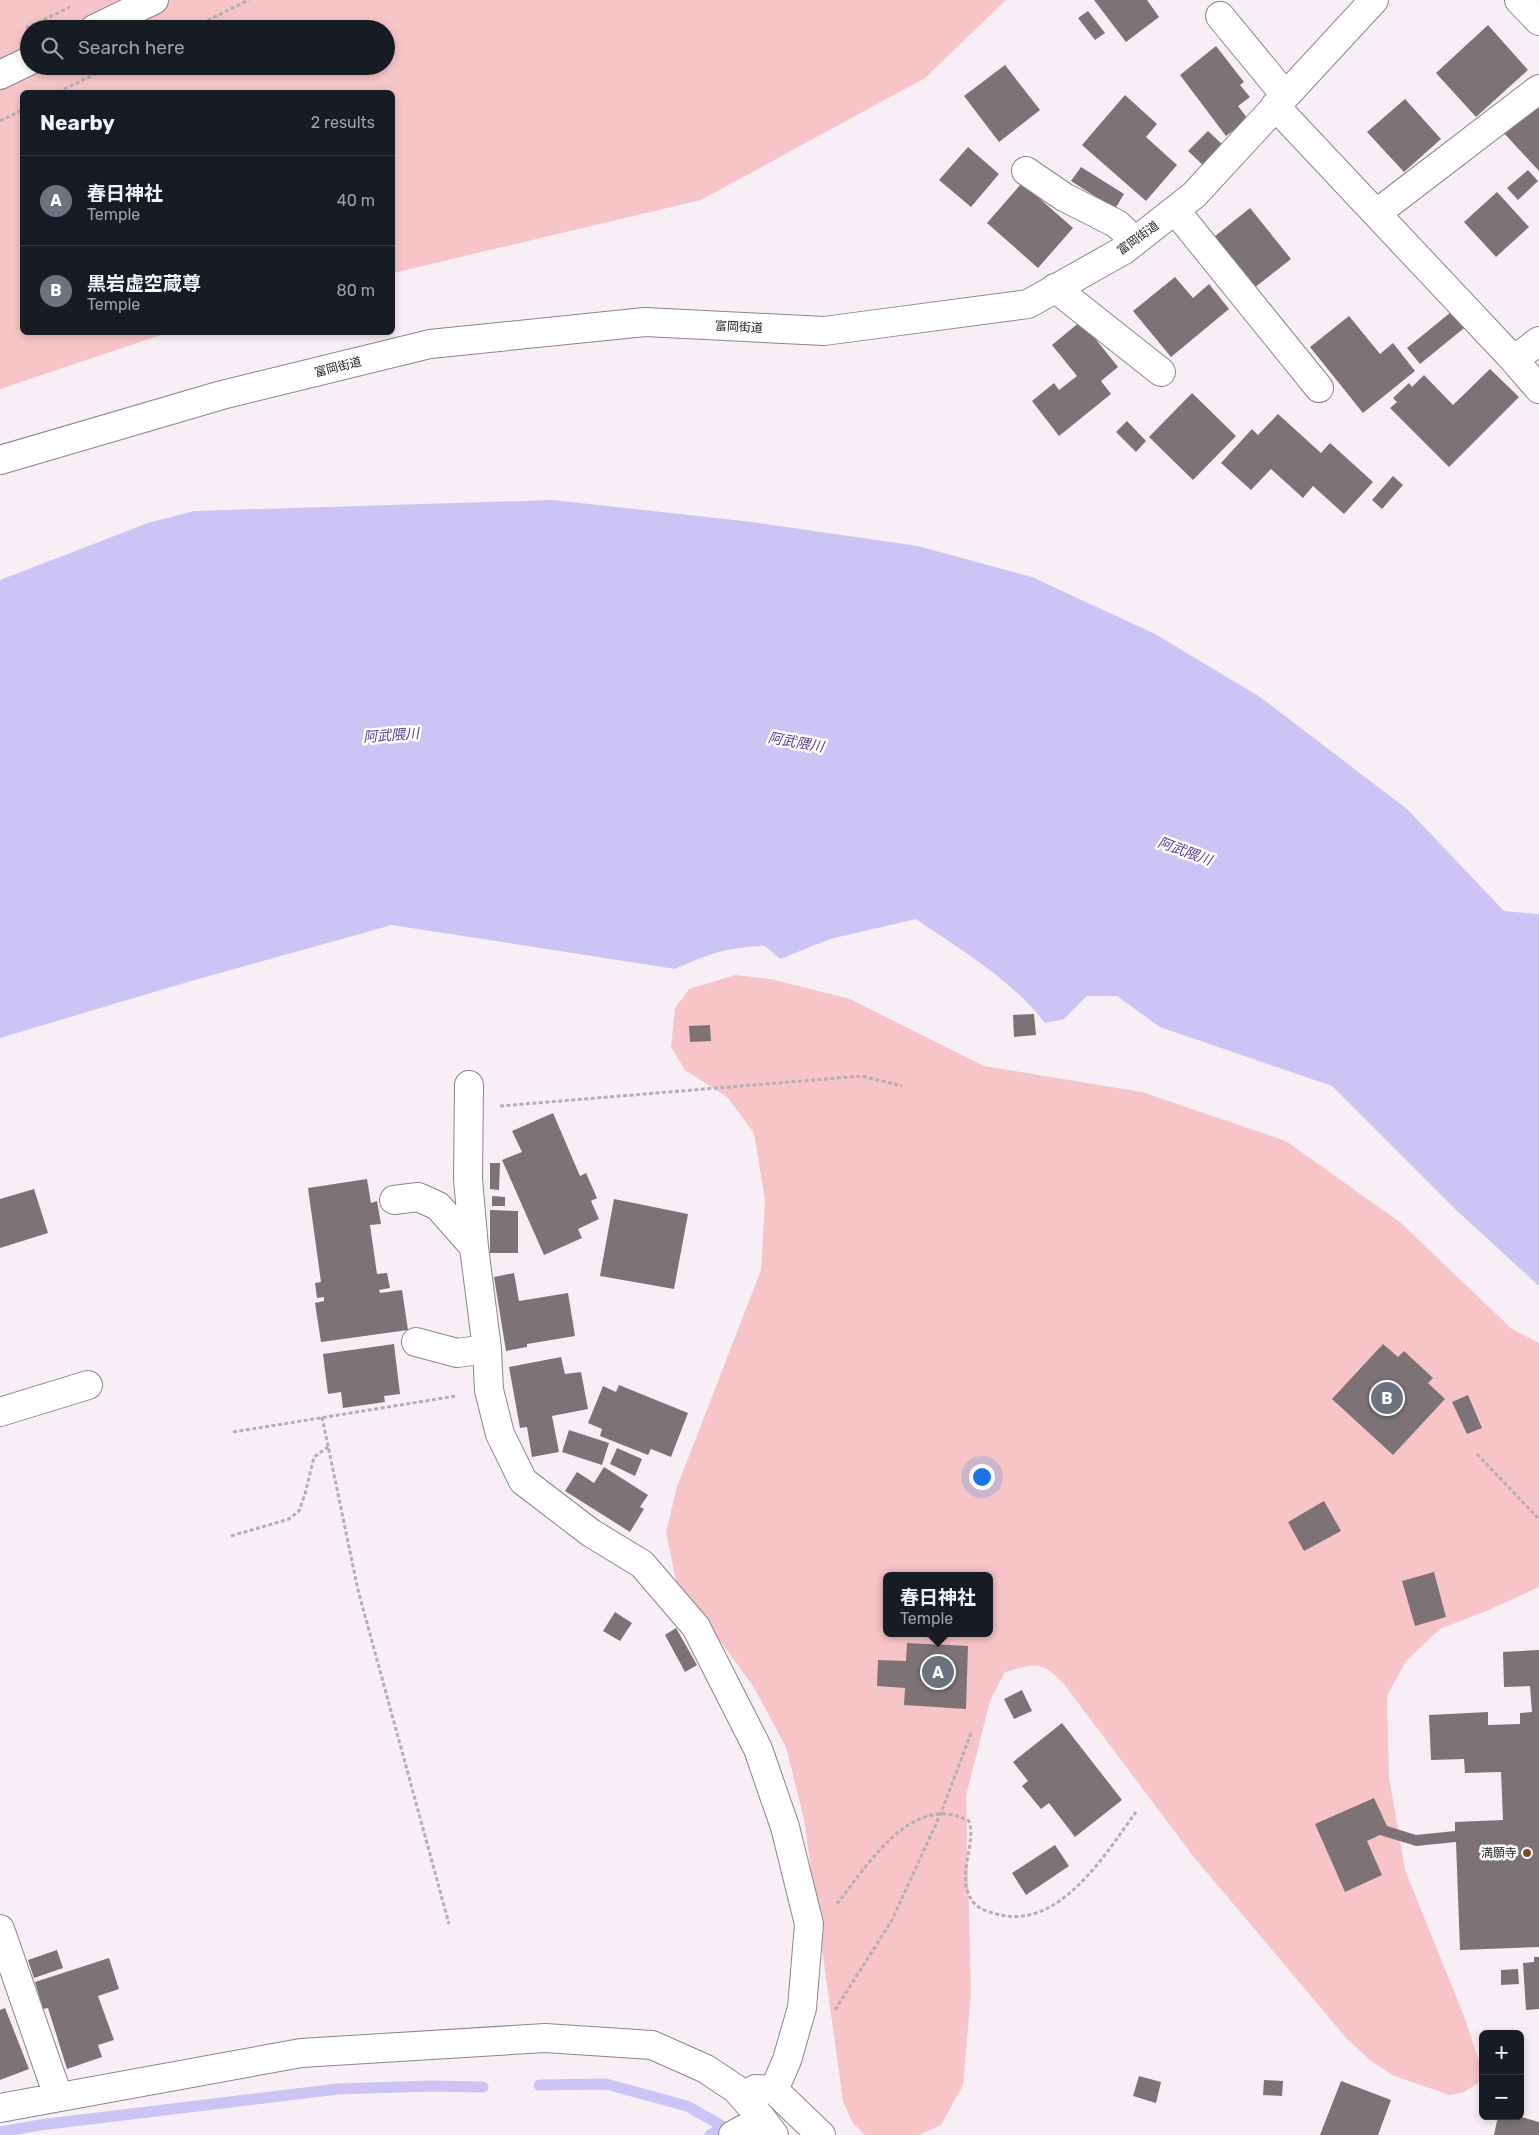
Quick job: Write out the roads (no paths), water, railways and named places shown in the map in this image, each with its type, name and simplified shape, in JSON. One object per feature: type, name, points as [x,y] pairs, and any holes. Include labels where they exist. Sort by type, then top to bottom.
[{"type":"street","points":[[113,20],[154,0]]},
{"type":"street","name":"富岡街道","points":[[0,460],[222,395],[430,344],[645,322],[824,331],[1028,304],[1124,250],[1194,195],[1374,0]]},
{"type":"street","points":[[1519,0],[1539,21]]},
{"type":"street","points":[[1220,16],[1280,100],[1377,213],[1539,389]]},
{"type":"street","points":[[0,75],[20,65]]},
{"type":"street","points":[[1377,213],[1539,89]]},
{"type":"street","points":[[1026,170],[1064,198],[1117,224],[1135,241]]},
{"type":"street","points":[[1175,210],[1319,388]]},
{"type":"street","points":[[1055,288],[1161,372]]},
{"type":"street","points":[[1514,360],[1539,341]]},
{"type":"street","points":[[469,1097],[468,1179],[474,1247],[487,1349],[489,1390],[500,1434],[523,1480],[591,1533],[642,1564],[696,1627],[758,1750],[785,1827],[809,1924],[802,2008],[788,2060],[774,2090]]},
{"type":"street","points":[[394,1200],[418,1197],[438,1206],[474,1247]]},
{"type":"street","points":[[416,1342],[457,1353],[487,1349]]},
{"type":"street","points":[[0,1412],[88,1385]]},
{"type":"street","points":[[0,1929],[58,2096]]},
{"type":"street","points":[[0,2108],[301,2053],[545,2038],[652,2045],[706,2069],[736,2089],[768,2127],[733,2135]]},
{"type":"street","points":[[736,2089],[774,2090],[821,2135]]},
{"type":"water","name":"阿武隈川","points":[[553,500],[752,522],[918,546],[1032,577],[1155,634],[1260,697],[1407,809],[1504,911],[1539,914],[1539,1286],[1455,1209],[1332,1086],[1160,1027],[1117,996],[1087,996],[1064,1019],[1045,1023],[1032,1007],[1002,979],[916,919],[830,939],[780,959],[765,946],[753,946],[718,952],[675,969],[392,925],[191,981],[0,1038],[0,580],[148,523],[194,511]]},
{"type":"waterway","points":[[539,2085],[606,2084],[687,2106],[724,2127],[710,2135]]},
{"type":"waterway","points":[[0,2132],[40,2125],[338,2089],[431,2086],[483,2087]]},
{"type":"place","name":"黒岩虚空蔵尊","points":[[1387,1398]]},
{"type":"place","name":"春日神社","points":[[938,1672]]},
{"type":"place","name":"満願寺","points":[[1527,1853]]}]
